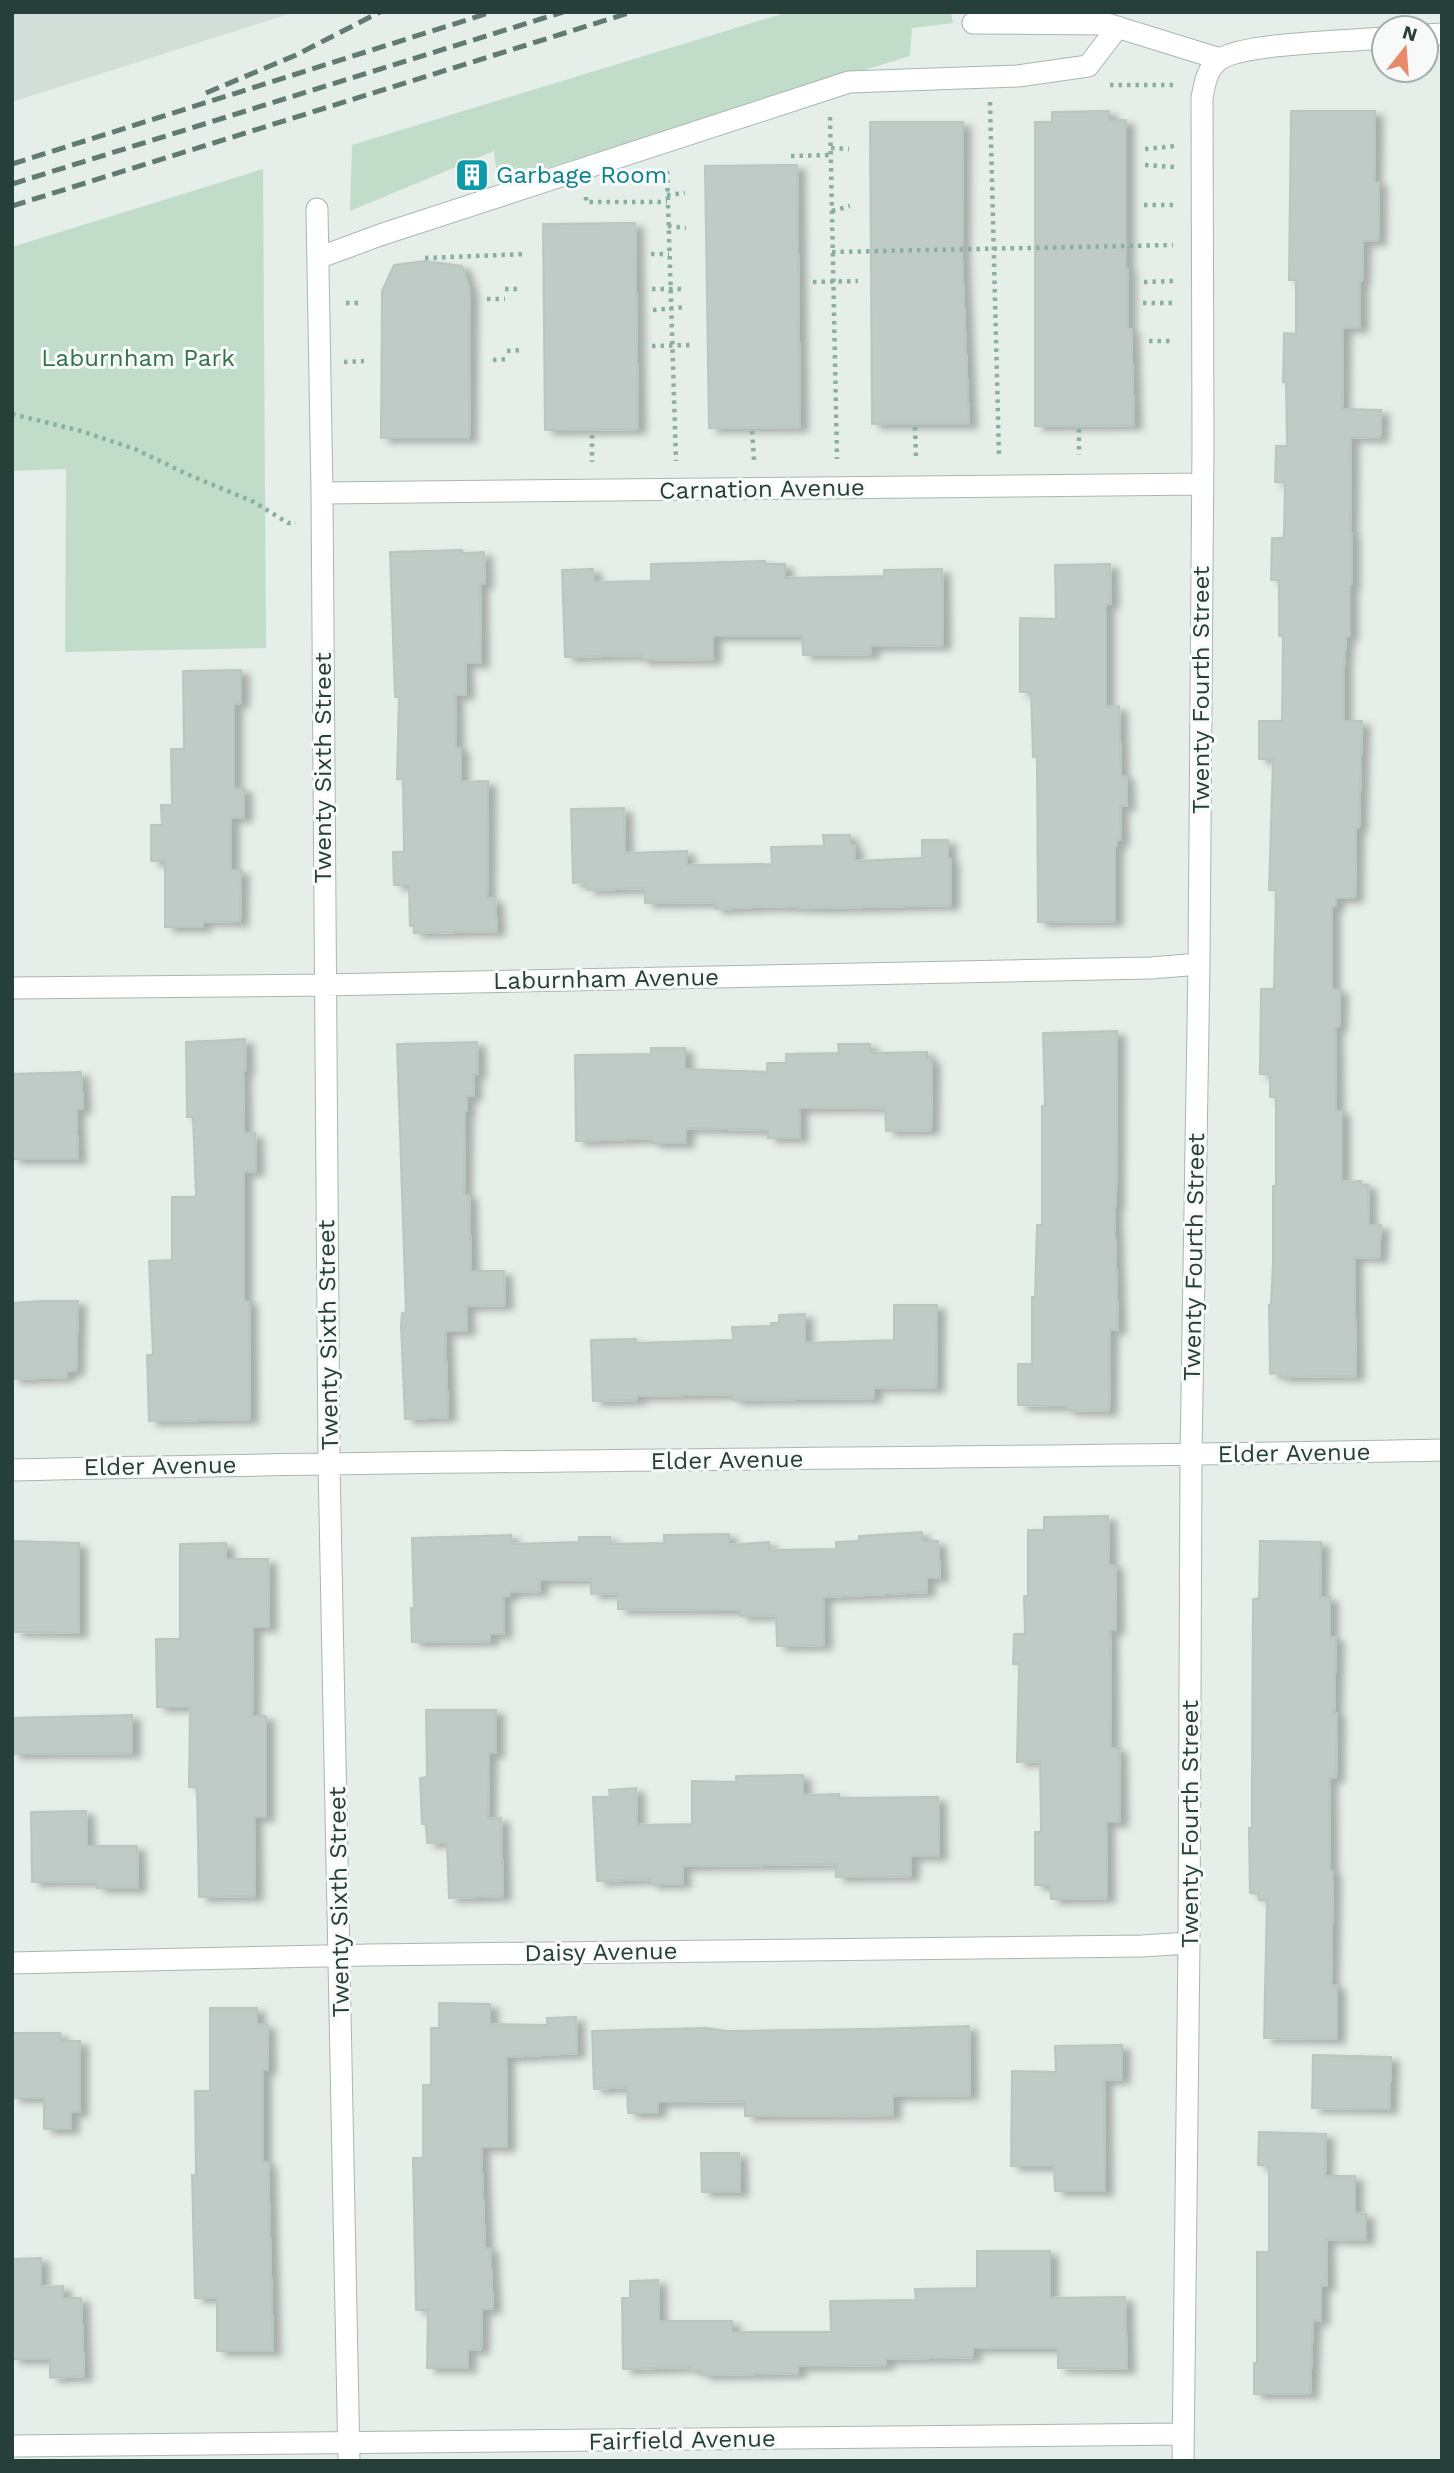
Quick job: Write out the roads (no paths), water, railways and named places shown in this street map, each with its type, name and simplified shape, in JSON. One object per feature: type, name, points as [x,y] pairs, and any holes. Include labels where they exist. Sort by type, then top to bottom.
[{"type":"street","points":[[973,23],[1107,24],[1220,59],[1253,48],[1370,39]]},
{"type":"street","points":[[318,258],[380,235],[849,82],[1018,76],[1088,66],[1118,27]]},
{"type":"street","name":"Twenty Fourth Street","points":[[1183,2461],[1191,1455],[1199,964],[1202,98],[1206,74],[1220,59]]},
{"type":"street","name":"Twenty Sixth Street","points":[[317,209],[322,493],[329,1462],[349,2451]]},
{"type":"street","name":"Carnation Avenue","points":[[322,493],[1202,484]]},
{"type":"street","name":"Laburnham Avenue","points":[[12,988],[324,985],[1151,968],[1199,964]]},
{"type":"street","name":"Elder Avenue","points":[[12,1470],[329,1462],[1191,1455],[1442,1450]]},
{"type":"street","name":"Daisy Avenue","points":[[12,1963],[340,1955],[1189,1943]]},
{"type":"street","name":"Fairfield Avenue","points":[[12,2446],[349,2451],[1183,2434]]},
{"type":"railway","points":[[206,93],[296,55],[380,12]]},
{"type":"railway","points":[[12,164],[492,12]]},
{"type":"railway","points":[[12,184],[563,12]]},
{"type":"railway","points":[[12,206],[632,12]]},
{"type":"place","name":"Garbage Room","points":[[472,175]]},
{"type":"park label","name":"Laburnham Park","points":[[138,358]]}]
